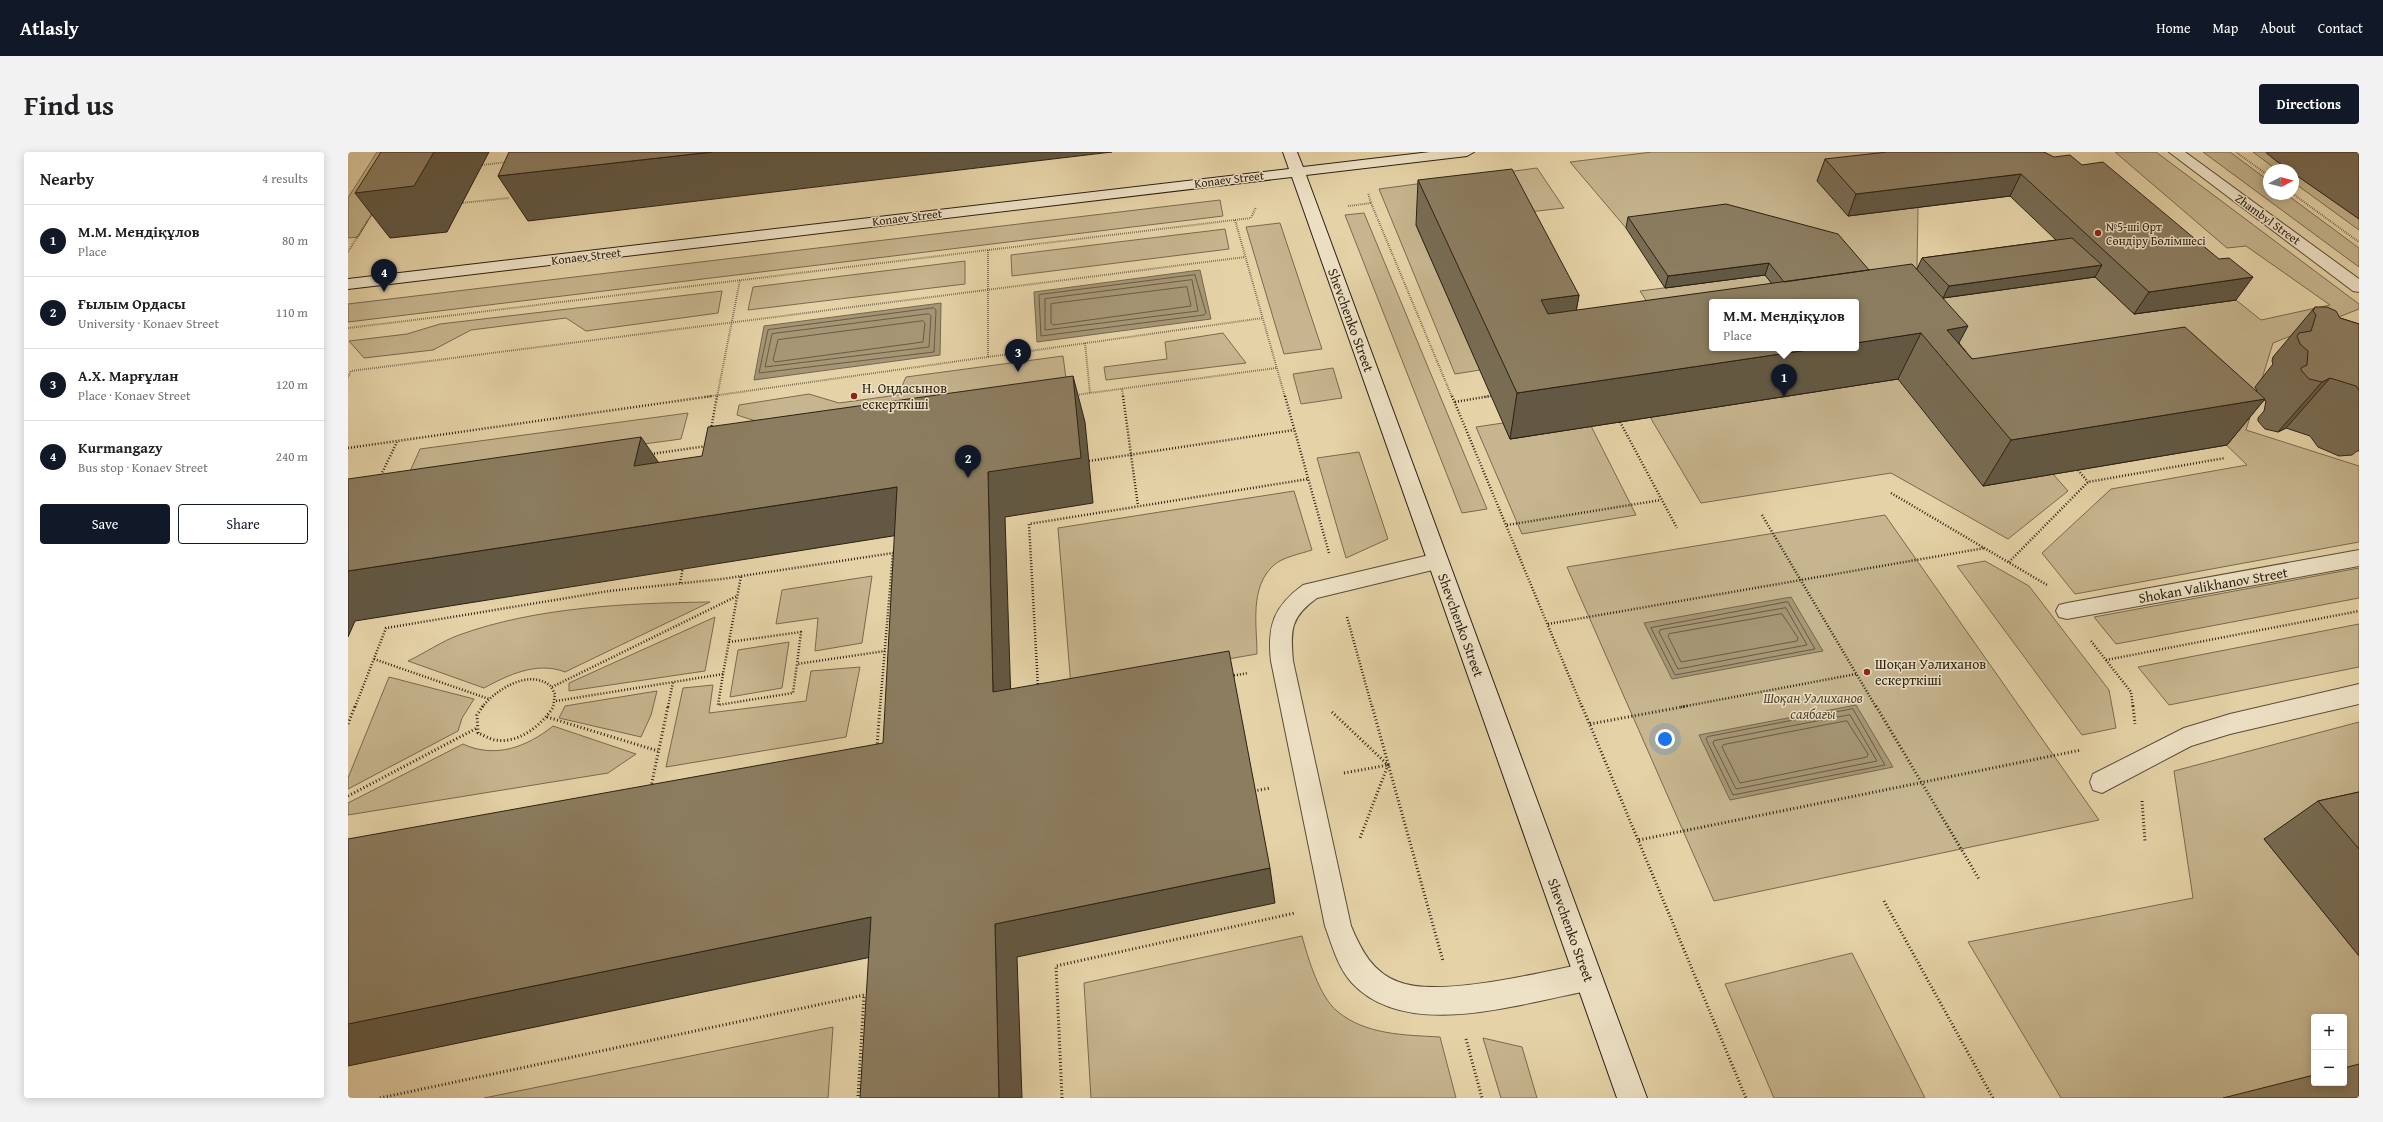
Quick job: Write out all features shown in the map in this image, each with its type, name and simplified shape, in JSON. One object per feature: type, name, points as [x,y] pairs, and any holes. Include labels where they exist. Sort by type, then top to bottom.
[{"type":"street","name":"Konaev Street","points":[[348,284],[1294,161],[1467,152]]},
{"type":"street","name":"Zhambyl Street","points":[[2176,152],[2359,287]]},
{"type":"street","name":"Shevchenko Street","points":[[1294,161],[1632,1098]]},
{"type":"street","name":"Shokan Valikhanov Street","points":[[2067,611],[2359,558]]},
{"type":"street","points":[[1438,561],[1337,583],[1312,591],[1294,603],[1284,618],[1280,642],[1283,666],[1338,926],[1349,954],[1366,978],[1388,993],[1415,1000],[1454,1000],[1588,977]]},
{"type":"street","points":[[2102,782],[2184,738],[2230,724],[2359,694]]},
{"type":"path","points":[[2236,152],[2263,172]]},
{"type":"path","points":[[482,164],[512,161]]},
{"type":"path","points":[[1366,190],[1746,1098]]},
{"type":"path","points":[[461,203],[509,198]]},
{"type":"path","points":[[2299,198],[2359,242]]},
{"type":"path","points":[[348,328],[1251,218],[1259,201]]},
{"type":"path","points":[[1348,206],[1372,203]]},
{"type":"path","points":[[348,253],[374,211]]},
{"type":"path","points":[[1235,220],[1482,1098]]},
{"type":"path","points":[[988,250],[988,357]]},
{"type":"path","points":[[351,371],[1245,257]]},
{"type":"path","points":[[711,431],[740,280]]},
{"type":"path","points":[[348,448],[1263,318]]},
{"type":"path","points":[[1085,343],[1090,393]]},
{"type":"path","points":[[348,368],[351,371]]},
{"type":"path","points":[[1074,396],[1276,368]]},
{"type":"path","points":[[348,377],[351,371]]},
{"type":"path","points":[[1122,389],[1138,506]]},
{"type":"path","points":[[1455,402],[1491,396]]},
{"type":"path","points":[[1620,422],[1677,528]]},
{"type":"path","points":[[1089,461],[1294,430]]},
{"type":"path","points":[[706,454],[709,439]]},
{"type":"path","points":[[380,477],[397,441]]},
{"type":"path","points":[[646,454],[708,446]]},
{"type":"path","points":[[2009,562],[2088,482],[2225,458]]},
{"type":"path","points":[[2078,470],[2088,482]]},
{"type":"path","points":[[1038,694],[1029,524],[1308,480]]},
{"type":"path","points":[[1506,525],[1661,500]]},
{"type":"path","points":[[1762,514],[1979,879]]},
{"type":"path","points":[[1548,624],[1986,548]]},
{"type":"path","points":[[348,724],[386,628],[609,591],[741,576],[893,553],[877,749]]},
{"type":"path","points":[[680,584],[685,561]]},
{"type":"path","points":[[729,642],[801,632],[793,693],[718,705],[723,674],[741,576]]},
{"type":"path","points":[[552,687],[737,596]]},
{"type":"path","points":[[2106,660],[2359,611]]},
{"type":"path","points":[[797,664],[885,651]]},
{"type":"path","points":[[374,658],[489,698]]},
{"type":"path","points":[[1228,676],[1283,666]]},
{"type":"path","points":[[556,701],[723,674]]},
{"type":"path","points":[[1590,724],[1856,674]]},
{"type":"path","points":[[542,680],[552,687],[556,692],[556,701],[547,717],[533,729],[508,740],[495,741],[485,738],[478,733],[477,715],[489,698],[504,687],[518,682],[542,680]]},
{"type":"path","points":[[650,789],[673,682]]},
{"type":"path","points":[[1330,710],[1388,764]]},
{"type":"path","points":[[547,717],[658,751]]},
{"type":"path","points":[[348,796],[477,728]]},
{"type":"path","points":[[1638,840],[2086,749]]},
{"type":"path","points":[[1357,846],[1388,764]]},
{"type":"path","points":[[1884,901],[1993,1098]]},
{"type":"path","points":[[1062,1098],[1056,966],[1334,905]]},
{"type":"path","points":[[380,1098],[864,995],[858,1098]]},
{"type":"green space","points":[[377,152],[410,152],[358,237],[348,238],[348,198]]},
{"type":"green space","points":[[1652,152],[1989,152],[1918,208],[1917,269],[2095,277],[2134,314],[2236,300],[2261,320],[2330,305],[2246,246],[2227,248],[2115,152],[2156,152],[2359,304],[2359,309],[2273,343],[2246,430],[2359,466],[2359,542],[2075,594],[2042,553],[2111,489],[2247,465],[2152,373],[1947,404],[1859,305],[1859,299],[1709,299],[1709,305],[1672,341],[1640,291],[1765,275],[1781,295],[1865,284],[1626,228],[1570,162]]},
{"type":"green space","points":[[2203,152],[2230,152],[2263,177],[2263,196]]},
{"type":"green space","points":[[2253,152],[2264,152],[2281,164],[2269,164]]},
{"type":"green space","points":[[1537,168],[1564,208],[1416,225],[1480,370],[1455,374],[1379,189]]},
{"type":"green space","points":[[2299,177],[2359,219],[2359,230],[2299,186]]},
{"type":"green space","points":[[1220,200],[1223,216],[348,322],[348,304]]},
{"type":"green space","points":[[2268,200],[2294,200],[2359,248],[2359,267]]},
{"type":"green space","points":[[1364,213],[1487,509],[1462,513],[1345,215]]},
{"type":"green space","points":[[1280,223],[1322,349],[1284,354],[1246,227]]},
{"type":"green space","points":[[1225,229],[1229,249],[1012,276],[1011,255]]},
{"type":"green space","points":[[965,261],[965,284],[748,310],[753,287]]},
{"type":"green space","points":[[722,291],[718,313],[586,331],[566,318],[471,330],[433,350],[364,358],[349,341],[407,334],[440,324]]},
{"type":"green space","points":[[1223,333],[1246,363],[1106,380],[1104,367],[1167,359],[1165,342]]},
{"type":"green space","points":[[1063,356],[1067,386],[771,426],[737,415],[739,405],[809,394],[839,403],[898,395],[906,377]]},
{"type":"green space","points":[[1333,368],[1342,398],[1301,404],[1293,374]]},
{"type":"green space","points":[[1898,379],[2053,474],[2068,491],[2008,539],[1891,473],[1701,503],[1650,417]]},
{"type":"green space","points":[[688,413],[681,439],[408,476],[420,449]]},
{"type":"green space","points":[[1503,423],[1510,439],[1591,426],[1636,515],[1522,534],[1476,427]]},
{"type":"green space","points":[[1359,452],[1388,539],[1346,558],[1317,458]]},
{"type":"green space","points":[[1294,491],[1312,550],[1278,562],[1266,574],[1261,584],[1256,607],[1257,654],[1071,686],[1058,528]]},
{"type":"green space","name":"Шоқан Уәлиханов саябағы","points":[[1885,515],[2099,820],[1714,901],[1567,567]]},
{"type":"green space","points":[[1985,561],[2029,586],[2109,690],[2116,728],[2082,735],[1957,566]]},
{"type":"green space","points":[[2359,568],[2359,598],[2116,644],[2094,617]]},
{"type":"green space","points":[[872,576],[862,643],[815,651],[818,618],[776,624],[782,590]]},
{"type":"green space","points":[[710,602],[565,672],[544,668],[533,669],[513,674],[484,688],[408,661],[446,640],[519,618],[583,608],[615,605]]},
{"type":"green space","points":[[715,617],[705,671],[569,691],[569,683]]},
{"type":"green space","points":[[2359,624],[2359,667],[2169,705],[2138,667]]},
{"type":"green space","points":[[789,642],[782,688],[730,697],[738,650]]},
{"type":"green space","points":[[860,667],[846,737],[666,767],[683,688],[713,685],[709,713],[806,701],[811,671]]},
{"type":"green space","points":[[389,677],[474,699],[462,718],[458,731],[348,789],[348,778]]},
{"type":"green space","points":[[657,691],[651,715],[641,737],[559,718],[565,706]]},
{"type":"green space","points":[[2359,722],[2359,817],[2264,839],[2359,956],[2359,1074],[2347,1077],[2347,1014],[2311,1014],[2311,1084],[2266,1098],[2061,1098],[1968,942],[2193,898],[2174,771]]},
{"type":"green space","points":[[553,726],[636,754],[608,773],[348,815],[348,803],[463,744],[487,750],[510,748],[522,745],[532,740]]},
{"type":"green space","points":[[1302,936],[1315,976],[1325,996],[1337,1011],[1360,1025],[1373,1029],[1399,1034],[1440,1037],[1456,1098],[1091,1098],[1084,983]]},
{"type":"green space","points":[[1852,953],[1925,1098],[1774,1098],[1725,984]]},
{"type":"green space","points":[[833,1027],[828,1098],[484,1098]]},
{"type":"green space","points":[[1483,1038],[1522,1047],[1537,1098],[1501,1098]]},
{"type":"water","points":[[1200,270],[1211,319],[1037,342],[1034,292]]},
{"type":"water","points":[[941,303],[940,355],[754,380],[764,326]]},
{"type":"water","points":[[1791,597],[1823,651],[1672,679],[1644,623]]},
{"type":"water","points":[[1856,705],[1893,767],[1730,800],[1699,735]]},
{"type":"building","points":[[381,152],[434,152],[414,186],[355,193]]},
{"type":"building","points":[[509,152],[712,152],[498,176]]},
{"type":"building","points":[[1887,152],[2044,152],[2054,157],[2070,155],[2082,165],[2103,162],[2219,259],[2229,258],[2253,277],[2149,292],[2021,174],[1856,194],[1825,159]]},
{"type":"building","points":[[1512,169],[1579,295],[1541,300],[1548,314],[1912,264],[1968,326],[1947,330],[1972,359],[2185,327],[2265,399],[2011,440],[1921,333],[1859,343],[1859,299],[1709,299],[1709,351],[1801,351],[1517,393],[1418,180]]},
{"type":"building","points":[[1726,204],[1838,234],[1869,270],[1784,282],[1769,263],[1668,276],[1628,217]]},
{"type":"building","points":[[2072,238],[2102,265],[1949,286],[1922,258]]},
{"type":"building","points":[[2315,307],[2327,307],[2336,311],[2340,318],[2359,324],[2359,390],[2356,386],[2330,378],[2322,382],[2309,379],[2301,370],[2301,368],[2307,365],[2308,351],[2300,344],[2297,336],[2299,333],[2311,331],[2316,315],[2313,311]]},
{"type":"building","points":[[1073,376],[1081,458],[988,472],[993,692],[1229,651],[1270,868],[995,924],[999,1098],[860,1098],[871,917],[348,1024],[348,839],[883,743],[897,487],[348,571],[348,479],[641,437],[634,466],[702,456],[708,427]]},
{"type":"building","points":[[2359,792],[2359,849],[2318,801]]},
{"type":"building","points":[[2359,1064],[2359,1098],[2223,1098],[2311,1076],[2311,1086],[2347,1086],[2347,1067]]},
{"type":"place","name":"№5-ші Өрт Сөндіру Бөлімшесі","points":[[2098,233]]},
{"type":"place","name":"Kurmangazy","points":[[384,292]]},
{"type":"place","name":"А.Х. Марғұлан","points":[[1018,372]]},
{"type":"place","name":"Н. Оңдасынов ескерткіші","points":[[854,396]]},
{"type":"place","name":"М.М. Мендіқұлов","points":[[1784,397]]},
{"type":"place","name":"Ғылым Ордасы","points":[[968,478]]},
{"type":"place","name":"Шоқан Уәлиханов ескерткіші","points":[[1867,672]]}]
